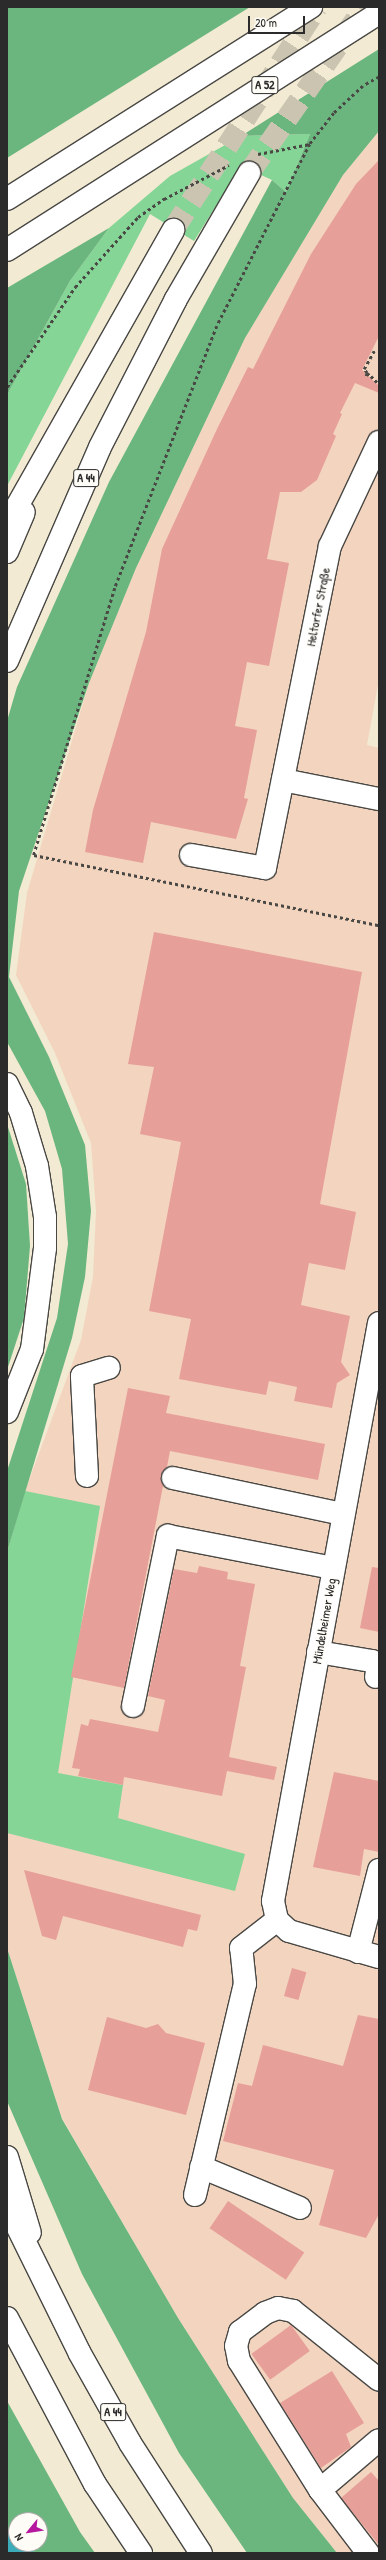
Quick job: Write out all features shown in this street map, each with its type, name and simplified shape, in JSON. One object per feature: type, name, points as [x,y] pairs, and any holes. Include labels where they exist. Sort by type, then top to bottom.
[{"type":"main road","points":[[7,199],[311,7]]},
{"type":"main road","name":"A 52","points":[[7,250],[379,13]]},
{"type":"main road","name":"A 44","points":[[7,661],[100,447],[247,163]]},
{"type":"main road","points":[[7,524],[45,461],[173,230]]},
{"type":"main road","name":"Heltorfer Straße","points":[[191,855],[265,868],[330,546],[379,442]]},
{"type":"main road","points":[[7,552],[45,461]]},
{"type":"main road","points":[[283,780],[379,800]]},
{"type":"main road","points":[[7,1084],[21,1113],[36,1166],[45,1248],[32,1349],[7,1412]]},
{"type":"main road","name":"Mündelheimer Weg","points":[[277,1920],[273,1901],[379,1323]]},
{"type":"main road","points":[[87,1476],[82,1376],[109,1368]]},
{"type":"main road","points":[[173,1478],[343,1514]]},
{"type":"main road","points":[[133,1706],[168,1536],[333,1568]]},
{"type":"main road","points":[[318,1652],[372,1661],[378,1666],[376,1677]]},
{"type":"main road","points":[[194,2195],[245,1984],[241,1948],[277,1920],[302,1936],[369,1955],[379,1870]]},
{"type":"main road","points":[[7,2156],[26,2214],[36,2266]]},
{"type":"main road","points":[[201,2167],[300,2208]]},
{"type":"main road","name":"A 44","points":[[7,2206],[36,2266],[130,2443],[201,2553]]},
{"type":"main road","points":[[368,2553],[320,2490],[240,2361],[236,2346],[240,2332],[265,2313],[278,2308],[293,2311],[379,2380]]},
{"type":"main road","points":[[7,2318],[96,2484],[141,2553]]},
{"type":"main road","points":[[320,2490],[379,2440]]},
{"type":"path","points":[[379,77],[363,86],[334,113],[310,144],[217,326],[115,588],[34,855],[379,925]]},
{"type":"path","points":[[7,387],[75,287],[138,217],[169,196],[247,163],[310,144]]},
{"type":"path","points":[[374,351],[364,369],[367,375],[379,384]]},
{"type":"shaded area","points":[[379,131],[379,679],[367,745],[379,748],[379,2553],[337,2553],[293,2498],[178,2318],[62,2118],[7,1948],[7,1552],[25,1491],[81,1340],[93,1277],[96,1211],[91,1143],[55,1053],[16,975],[27,893],[89,683],[136,568],[245,338],[343,175]]},
{"type":"green space","points":[[7,7],[250,7],[7,158]]},
{"type":"green space","points":[[379,49],[379,131],[343,175],[245,338],[136,568],[89,683],[19,891],[9,977],[49,1057],[85,1145],[91,1211],[85,1277],[72,1338],[7,1552],[7,1471],[57,1318],[68,1244],[62,1169],[45,1111],[7,1042],[7,721],[17,687],[109,482],[272,180],[286,192],[310,134],[241,136]]},
{"type":"green space","points":[[310,134],[286,192],[272,180],[241,166],[194,241],[150,214],[7,486],[7,395],[70,281],[109,228],[170,176],[241,136]]},
{"type":"green space","points":[[109,228],[70,281],[7,395],[7,288]]},
{"type":"green space","points":[[7,1124],[26,1184],[30,1246],[24,1318],[7,1370]]},
{"type":"green space","points":[[25,1491],[100,1506],[58,1773],[123,1785],[118,1818],[245,1854],[235,1891],[7,1833],[7,1552]]},
{"type":"green space","points":[[7,1948],[62,2119],[178,2318],[293,2498],[337,2553],[247,2553],[179,2453],[82,2274],[7,2101]]},
{"type":"green space","points":[[7,2401],[80,2532],[95,2553],[34,2552],[48,2552],[48,2512],[8,2512],[8,2531]]},
{"type":"water","points":[[7,2530],[8,2552],[35,2553],[7,2553]]},
{"type":"building","points":[[379,160],[379,336],[362,370],[379,386],[379,393],[355,383],[340,413],[342,414],[333,434],[336,436],[317,480],[301,492],[280,492],[267,559],[289,563],[269,666],[247,662],[235,726],[257,730],[244,798],[248,799],[236,839],[151,822],[143,863],[85,852],[93,810],[146,632],[162,549],[217,429],[248,367],[253,369],[311,254],[356,184]]},
{"type":"building","points":[[154,932],[362,972],[320,1204],[356,1212],[345,1270],[309,1263],[301,1305],[350,1316],[341,1362],[350,1375],[337,1383],[332,1408],[294,1401],[297,1387],[269,1381],[266,1395],[179,1379],[191,1319],[149,1311],[181,1142],[140,1134],[154,1067],[128,1064]]},
{"type":"building","points":[[128,1388],[170,1396],[166,1413],[325,1444],[318,1480],[170,1451],[167,1467],[161,1476],[163,1486],[124,1688],[71,1677]]},
{"type":"building","points":[[199,1566],[228,1572],[227,1579],[255,1584],[240,1666],[246,1667],[229,1757],[277,1767],[274,1780],[227,1771],[222,1796],[124,1777],[123,1785],[78,1776],[80,1769],[72,1768],[81,1724],[88,1726],[90,1719],[158,1732],[165,1700],[148,1696],[174,1569],[197,1573]]},
{"type":"building","points":[[372,1567],[379,1568],[379,1632],[360,1628]]},
{"type":"building","points":[[334,1772],[379,1781],[379,1852],[364,1849],[360,1876],[313,1867]]},
{"type":"building","points":[[24,1870],[201,1915],[197,1931],[188,1929],[183,1947],[63,1916],[56,1940],[42,1936]]},
{"type":"building","points":[[292,1968],[306,1972],[298,2000],[284,1996]]},
{"type":"building","points":[[358,2015],[379,2019],[379,2214],[366,2238],[319,2225],[334,2170],[223,2141],[238,2083],[252,2086],[263,2045],[343,2066]]},
{"type":"building","points":[[107,2017],[146,2028],[158,2024],[166,2033],[205,2043],[186,2115],[88,2090]]},
{"type":"building","points":[[228,2201],[304,2252],[286,2280],[210,2228]]},
{"type":"building","points":[[291,2325],[310,2351],[270,2380],[251,2354]]},
{"type":"building","points":[[332,2371],[364,2423],[346,2434],[351,2447],[321,2468],[280,2403]]},
{"type":"building","points":[[371,2472],[379,2481],[379,2545],[341,2498]]},
{"type":"tunnel","points":[[173,230],[317,7]]},
{"type":"tunnel","points":[[249,173],[365,7]]}]
